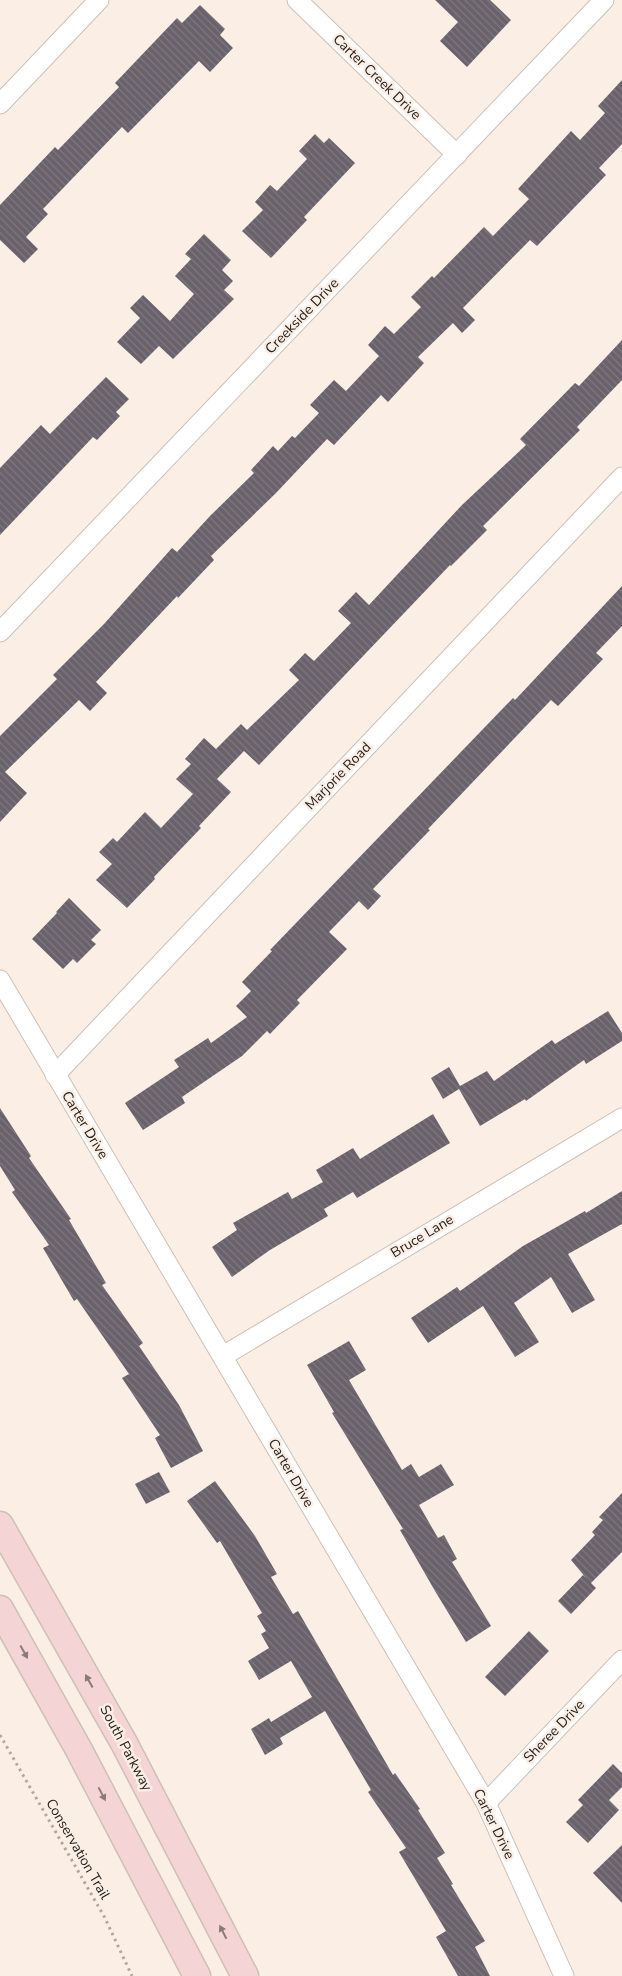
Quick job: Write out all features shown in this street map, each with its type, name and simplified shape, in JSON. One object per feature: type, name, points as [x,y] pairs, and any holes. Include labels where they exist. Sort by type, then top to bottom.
[{"type":"main road","name":"South Parkway","points":[[0,1525],[32,1578],[124,1743],[245,1976]]},
{"type":"main road","points":[[0,1609],[79,1750],[197,1976]]},
{"type":"street","points":[[0,104],[99,0]]},
{"type":"street","name":"Carter Creek Drive","points":[[297,0],[457,155]]},
{"type":"street","name":"Creekside Drive","points":[[0,632],[604,0]]},
{"type":"street","name":"Marjorie Road","points":[[55,1075],[622,477]]},
{"type":"street","name":"Carter Drive","points":[[0,980],[486,1803],[564,1976]]},
{"type":"street","name":"Bruce Lane","points":[[222,1356],[622,1118]]},
{"type":"street","name":"Sheree Drive","points":[[486,1803],[622,1660]]},
{"type":"path","name":"Conservation Trail","points":[[0,1735],[105,1918],[132,1976]]},
{"type":"building","points":[[435,0],[490,0],[511,20],[467,67],[440,41],[458,22]]},
{"type":"building","points":[[200,5],[225,29],[220,35],[233,48],[210,72],[199,61],[128,133],[122,127],[43,209],[48,214],[26,237],[38,249],[24,263],[0,240],[0,205],[55,147],[58,150],[119,87],[115,83],[177,18],[182,23]]},
{"type":"building","points":[[622,80],[622,144],[599,168],[606,175],[537,246],[530,240],[463,308],[475,320],[462,333],[453,323],[418,357],[424,363],[388,402],[381,395],[334,445],[327,439],[276,493],[211,556],[214,560],[178,598],[177,596],[96,682],[107,693],[90,711],[79,700],[5,772],[27,793],[0,822],[0,736],[57,679],[53,675],[104,624],[172,548],[177,552],[254,473],[251,470],[273,446],[278,451],[292,436],[295,438],[319,413],[310,405],[334,380],[346,391],[379,356],[368,345],[385,326],[394,334],[421,307],[411,297],[432,276],[434,278],[484,227],[493,236],[529,199],[518,189],[571,131],[580,140],[605,113],[598,106]]},
{"type":"building","points":[[315,134],[324,143],[329,138],[355,163],[304,217],[307,220],[271,258],[242,231],[263,210],[255,202],[270,185],[277,191],[307,159],[299,151]]},
{"type":"building","points":[[204,234],[231,260],[222,270],[233,281],[224,290],[234,299],[173,359],[159,346],[141,364],[117,342],[140,318],[130,308],[143,295],[170,321],[194,294],[175,276],[191,259],[185,254]]},
{"type":"building","points":[[622,340],[622,380],[577,427],[580,430],[483,526],[487,530],[450,565],[259,765],[244,751],[217,779],[231,792],[199,826],[201,828],[127,908],[96,880],[112,864],[99,852],[113,838],[117,842],[145,812],[161,828],[193,794],[176,779],[191,764],[185,759],[204,738],[216,749],[241,724],[247,730],[299,680],[289,670],[305,653],[314,661],[351,623],[338,611],[356,592],[369,605],[462,505],[526,445],[520,439],[575,383],[579,386]]},
{"type":"building","points":[[106,377],[129,399],[116,412],[120,416],[97,440],[93,437],[0,535],[0,468],[41,425],[50,434]]},
{"type":"building","points":[[622,586],[622,626],[596,653],[603,659],[558,706],[551,700],[428,829],[430,830],[373,889],[381,896],[368,910],[359,901],[329,932],[347,949],[297,1000],[300,1003],[270,1034],[267,1031],[242,1056],[182,1097],[185,1103],[143,1130],[125,1103],[179,1067],[174,1060],[208,1038],[211,1043],[247,1017],[236,1006],[251,991],[242,982],[272,951],[270,950],[513,698],[515,700]]},
{"type":"building","points":[[69,898],[101,930],[91,940],[96,944],[77,963],[73,959],[63,969],[32,939]]},
{"type":"building","points":[[608,1011],[622,1033],[622,1041],[586,1064],[584,1060],[526,1101],[525,1099],[480,1126],[459,1089],[443,1099],[431,1078],[449,1067],[460,1086],[487,1071],[494,1081],[552,1040],[555,1044]]},
{"type":"building","points":[[0,1108],[31,1156],[29,1158],[71,1219],[69,1220],[106,1283],[102,1285],[143,1343],[139,1346],[179,1405],[203,1451],[171,1468],[155,1438],[160,1435],[122,1378],[129,1374],[77,1299],[74,1301],[43,1248],[49,1245],[12,1192],[15,1190],[0,1166]]},
{"type":"building","points":[[433,1114],[450,1143],[357,1198],[353,1192],[324,1209],[328,1216],[270,1250],[232,1277],[212,1247],[237,1230],[233,1223],[288,1192],[292,1199],[323,1182],[316,1170],[353,1148],[360,1159]]},
{"type":"building","points":[[622,1191],[622,1224],[568,1254],[595,1300],[572,1313],[551,1277],[514,1303],[539,1342],[515,1357],[483,1306],[428,1343],[411,1318],[457,1287],[460,1291],[523,1246],[585,1211],[586,1213]]},
{"type":"building","points":[[349,1341],[366,1370],[349,1380],[402,1470],[411,1464],[419,1477],[441,1464],[454,1485],[419,1505],[438,1538],[444,1535],[457,1559],[452,1562],[491,1626],[466,1642],[400,1530],[403,1529],[332,1413],[334,1412],[307,1365]]},
{"type":"building","points":[[159,1472],[170,1492],[146,1504],[135,1484]]},
{"type":"building","points":[[215,1481],[255,1536],[277,1574],[271,1577],[293,1614],[298,1611],[393,1775],[395,1773],[420,1809],[418,1810],[445,1853],[437,1858],[485,1941],[475,1947],[490,1976],[458,1976],[436,1937],[446,1931],[399,1852],[406,1848],[368,1792],[371,1790],[325,1711],[280,1738],[283,1744],[265,1755],[251,1729],[269,1718],[271,1722],[312,1697],[291,1661],[259,1680],[248,1661],[269,1648],[261,1634],[266,1631],[257,1616],[262,1613],[220,1541],[217,1543],[187,1501]]},
{"type":"building","points":[[622,1493],[622,1552],[591,1583],[596,1588],[571,1614],[558,1601],[583,1575],[586,1578],[571,1560],[595,1535],[592,1532],[603,1520],[599,1517]]},
{"type":"building","points":[[529,1631],[549,1651],[505,1696],[485,1677]]},
{"type":"building","points":[[613,1764],[622,1773],[622,1787],[609,1800],[619,1810],[588,1843],[566,1822],[583,1805],[578,1800]]},
{"type":"building","points":[[622,1845],[622,1903],[593,1873]]}]
